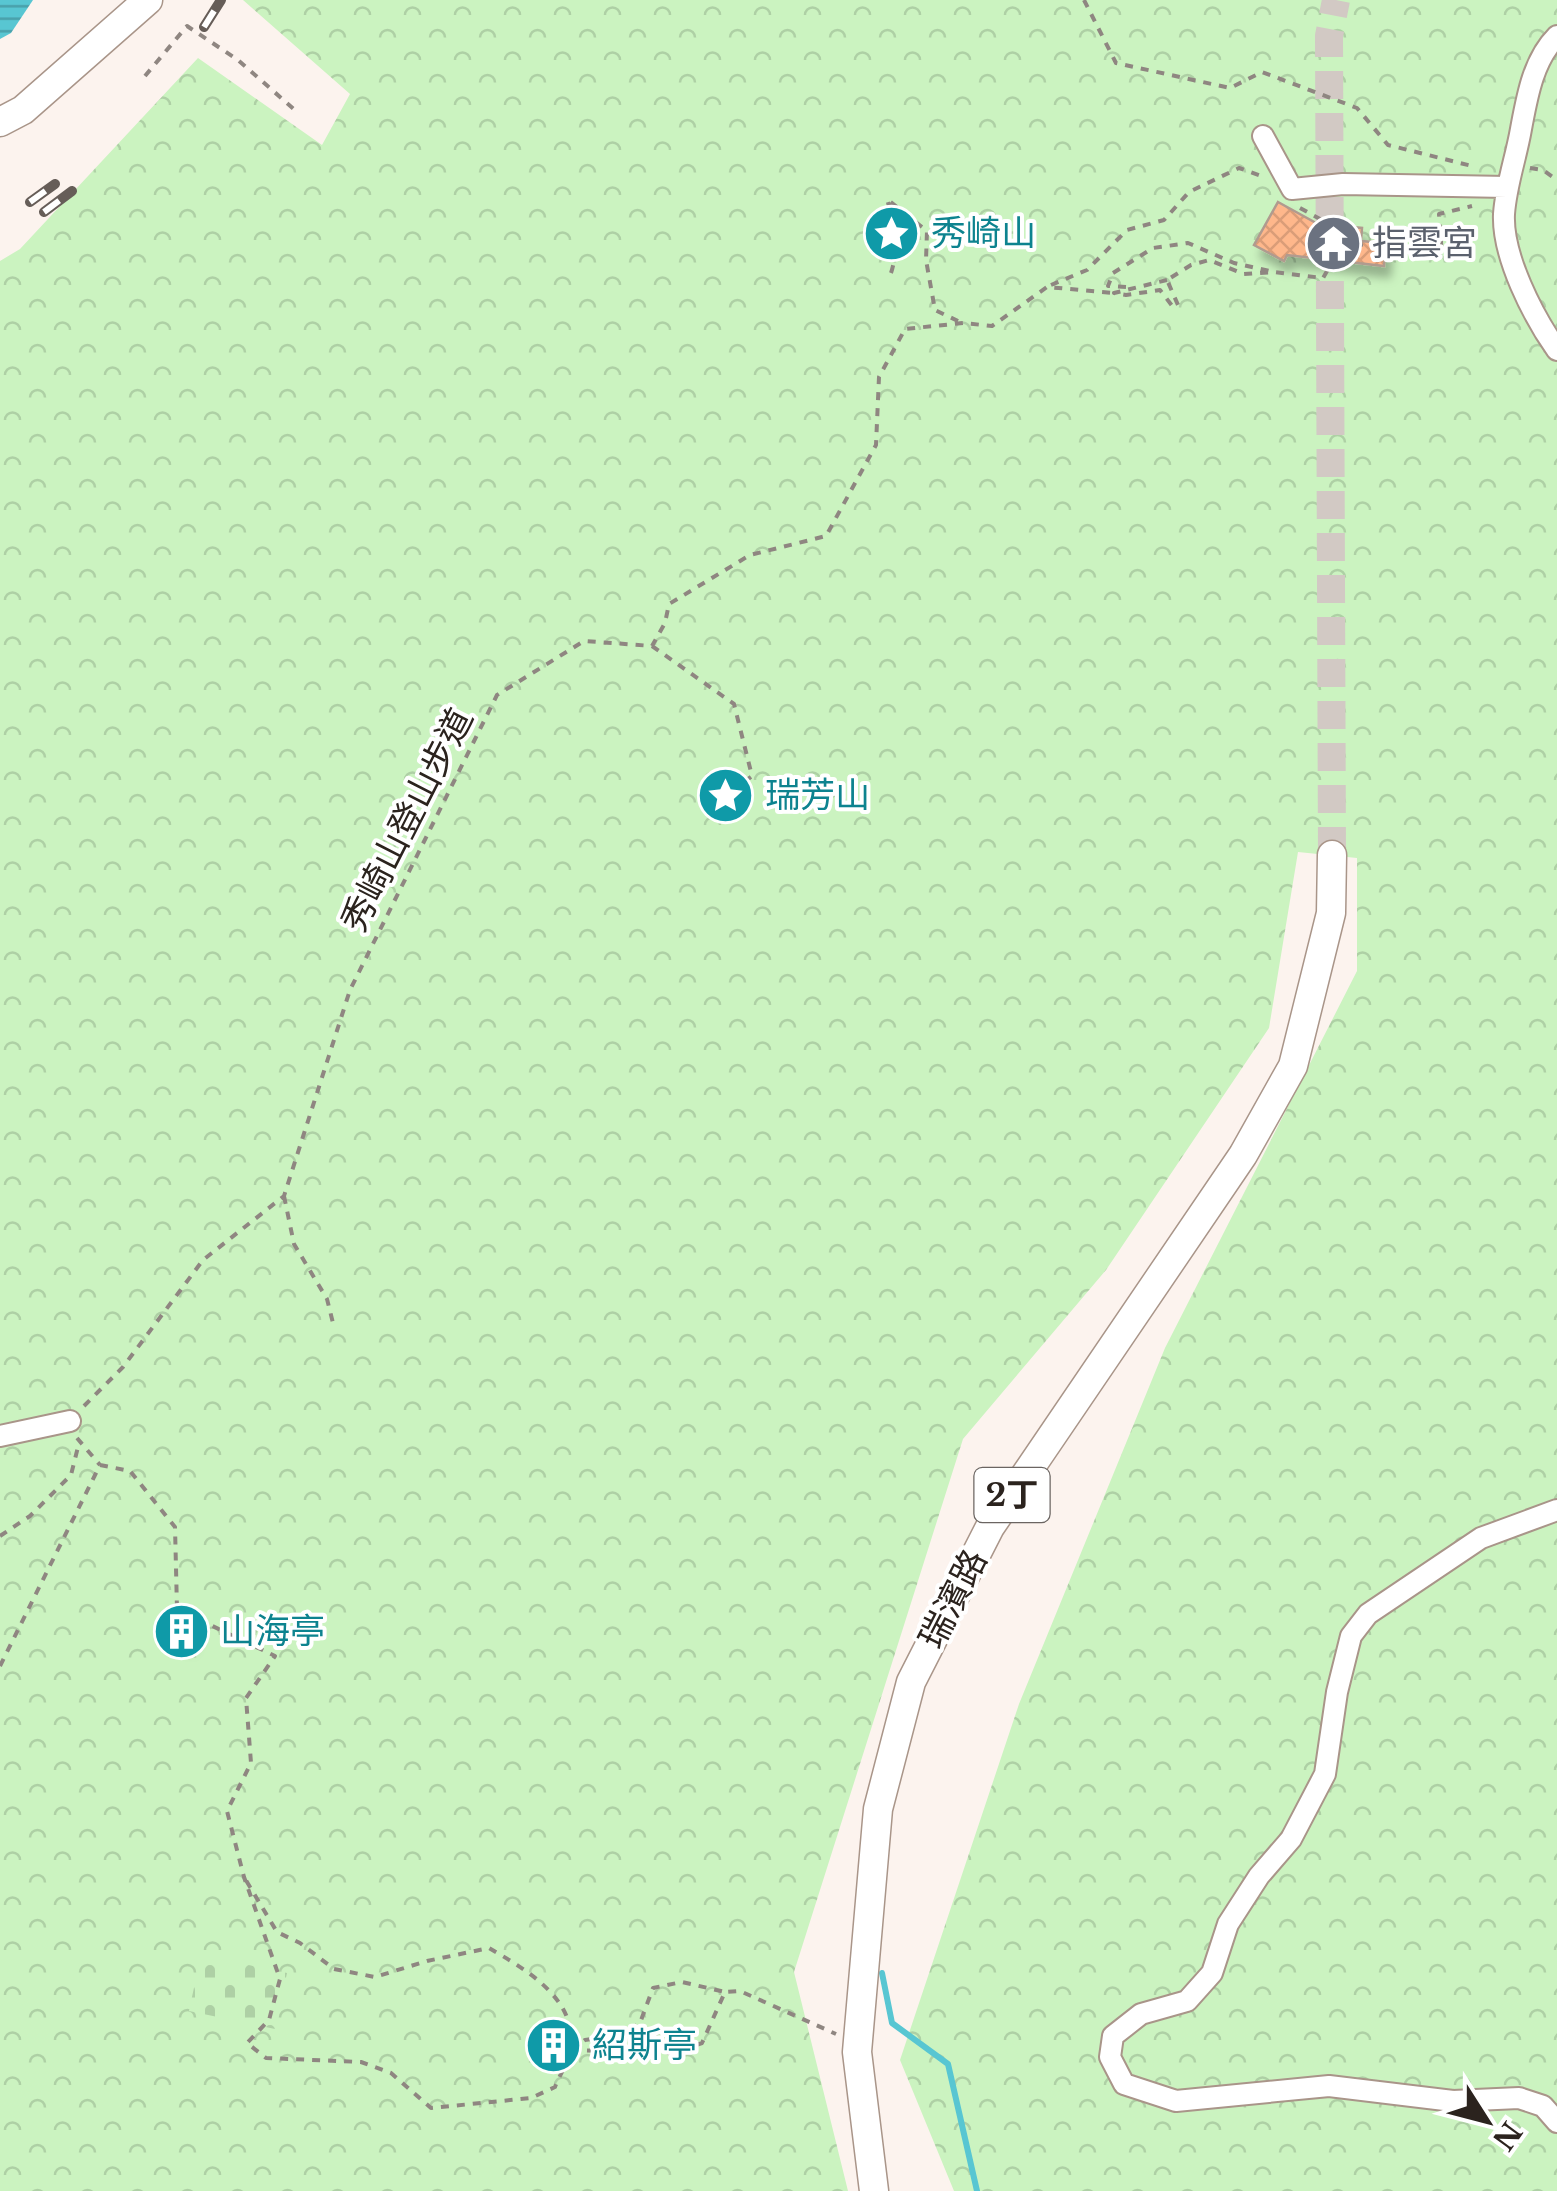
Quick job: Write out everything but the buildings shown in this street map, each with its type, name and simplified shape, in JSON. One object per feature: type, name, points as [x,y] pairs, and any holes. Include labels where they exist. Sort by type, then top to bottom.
[{"type":"main road","points":[[0,122],[23,110],[148,0]]},
{"type":"main road","name":"瑞濱路","points":[[874,2191],[857,2052],[878,1810],[911,1682],[990,1528],[1243,1154],[1293,1066],[1331,914],[1332,855]]},
{"type":"street","points":[[1557,36],[1547,46],[1528,91],[1504,218],[1508,250],[1519,279],[1557,350]]},
{"type":"street","points":[[1263,136],[1292,189],[1344,184],[1507,188]]},
{"type":"street","points":[[0,1436],[70,1421]]},
{"type":"street","points":[[1557,1510],[1481,1538],[1368,1614],[1352,1636],[1325,1774],[1291,1839],[1259,1876],[1228,1924],[1212,1973],[1187,2002],[1141,2014],[1113,2036],[1110,2057],[1124,2084],[1176,2100],[1329,2086],[1453,2101],[1519,2098],[1543,2106],[1557,2122]]},
{"type":"path","points":[[1084,0],[1116,64],[1230,88],[1262,72],[1357,108],[1388,145],[1474,166]]},
{"type":"path","points":[[146,76],[187,26],[238,60],[296,111]]},
{"type":"path","points":[[1513,166],[1543,170],[1557,180]]},
{"type":"path","points":[[738,795],[739,786],[752,776],[734,704],[652,646],[665,624],[670,604],[750,555],[826,536],[876,446],[879,377],[905,329],[963,323],[992,326],[1046,287],[1087,270],[1127,230],[1164,220],[1189,192],[1239,168],[1292,189],[1300,208],[1320,219],[1339,250]]},
{"type":"path","points":[[1130,287],[1108,286],[1113,273],[1153,248],[1188,243],[1234,263],[1323,278],[1339,250],[1364,241],[1386,242],[1442,256],[1439,214],[1464,210],[1507,188]]},
{"type":"path","points":[[891,273],[897,256],[892,233],[895,225],[887,200],[927,231],[926,260],[935,310],[963,323]]},
{"type":"path","points":[[1114,293],[1167,280],[1190,264],[1209,260],[1244,274],[1274,272]]},
{"type":"path","points":[[1046,287],[1126,295],[1160,290],[1173,308],[1178,305],[1167,280]]},
{"type":"path","name":"秀崎山登山步道","points":[[284,1196],[350,990],[498,695],[584,641],[652,646]]},
{"type":"path","points":[[177,1620],[175,1527],[130,1471],[100,1465],[80,1443],[70,1421],[123,1366],[203,1260],[284,1196],[294,1244],[327,1299],[332,1323]]},
{"type":"path","points":[[0,1536],[30,1516],[71,1475],[80,1443]]},
{"type":"path","points":[[0,1666],[100,1465]]},
{"type":"path","points":[[176,1608],[275,1656],[246,1698],[251,1763],[227,1811],[244,1877],[280,1980],[269,2020],[246,2043],[266,2058],[361,2062],[392,2072],[431,2108],[530,2098],[554,2087],[571,2050],[585,2040],[621,2035],[640,2022],[653,1988],[682,1982],[725,1992],[740,1991],[830,2029],[857,2052]]},
{"type":"path","points":[[244,1877],[277,1932],[300,1943],[334,1969],[375,1977],[488,1948],[549,1988],[566,2016],[571,2050]]},
{"type":"path","points":[[571,2050],[675,2054],[702,2043],[725,1992]]},
{"type":"green space","points":[[243,0],[1557,0],[1557,2191],[954,2191],[900,2060],[1019,1704],[1165,1348],[1357,971],[1357,858],[1298,852],[1269,1028],[1106,1270],[963,1439],[794,1972],[848,2191],[0,2191],[0,261],[20,249],[198,58],[322,145],[350,94]]},
{"type":"green space","points":[[201,1955],[287,1973],[275,2029],[189,2011]]},
{"type":"water","points":[[0,0],[33,0],[11,33],[0,39]]},
{"type":"waterway","points":[[882,1973],[892,2023],[948,2064],[977,2191]]},
{"type":"tunnel","points":[[1332,855],[1329,36],[1336,0]]},
{"type":"railway","points":[[204,27],[221,0]]},
{"type":"railway","points":[[30,202],[55,184]]},
{"type":"railway","points":[[44,212],[72,191]]},
{"type":"place","name":"秀崎山","points":[[892,233]]},
{"type":"place","name":"指雲宮","points":[[1333,243]]},
{"type":"place","name":"瑞芳山","points":[[726,795]]},
{"type":"place","name":"山海亭","points":[[181,1631]]},
{"type":"place","name":"紹斯亭","points":[[553,2045]]}]
